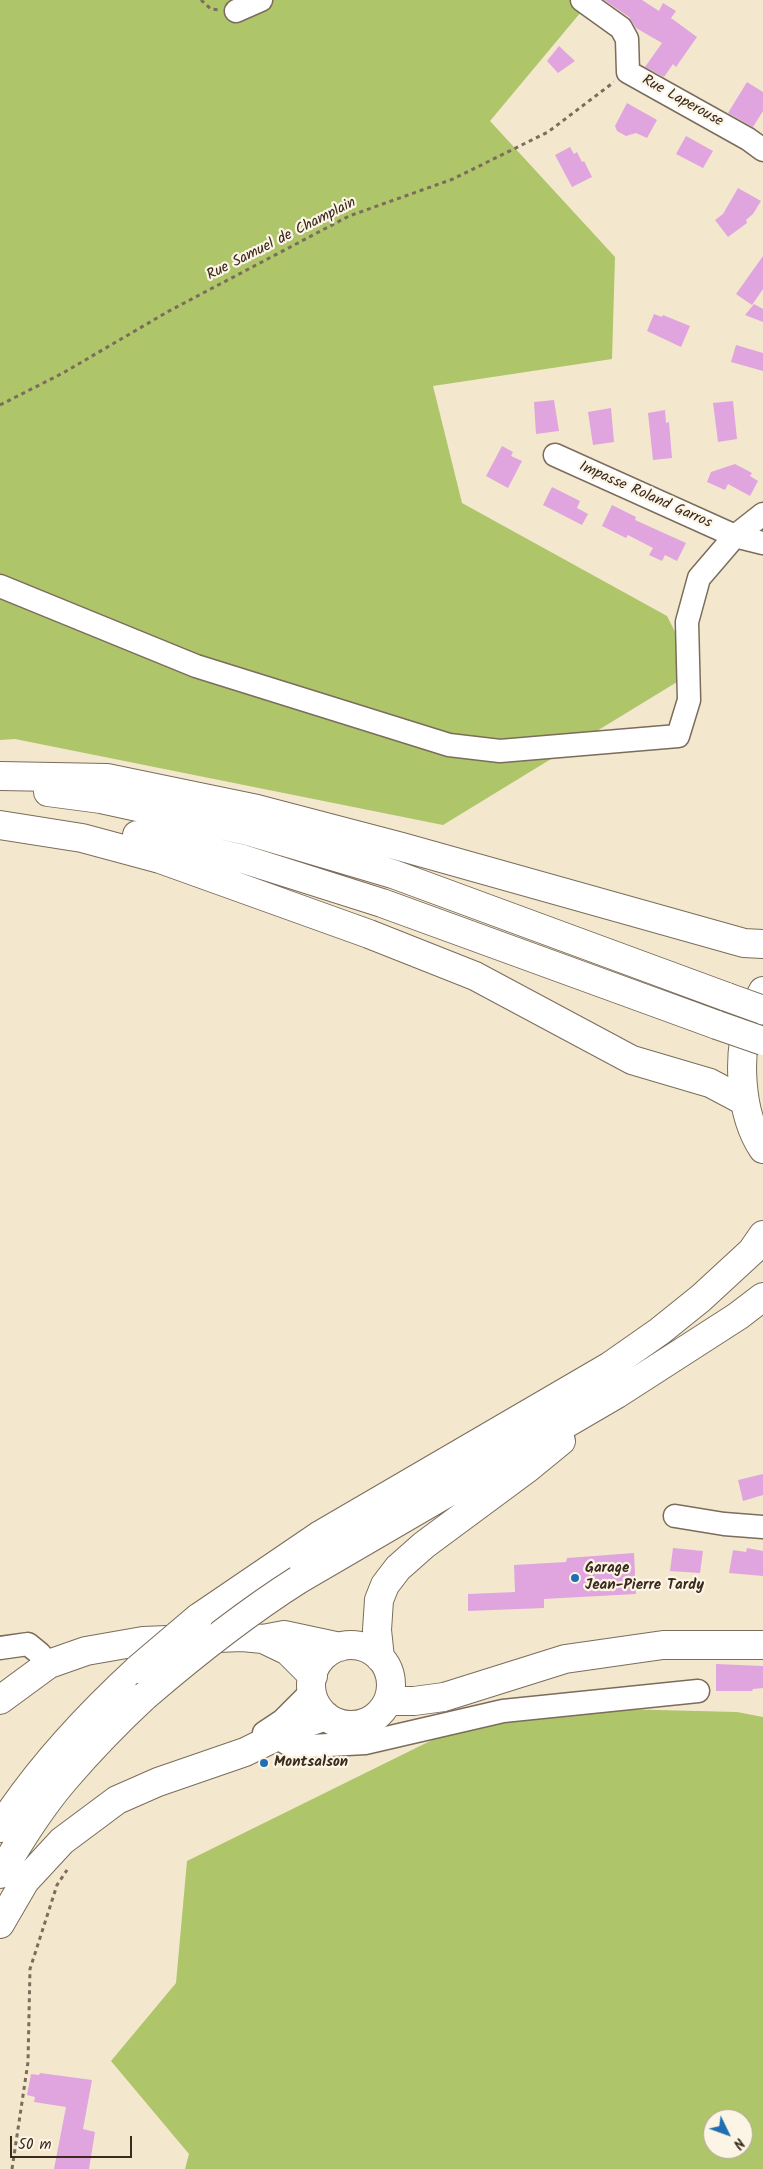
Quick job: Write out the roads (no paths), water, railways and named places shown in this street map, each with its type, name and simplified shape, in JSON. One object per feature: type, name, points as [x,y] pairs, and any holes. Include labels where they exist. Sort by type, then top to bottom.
[{"type":"main road","points":[[0,776],[108,778],[257,809],[402,847],[744,943],[763,944]]},
{"type":"main road","points":[[0,785],[101,799],[257,834],[394,874],[763,1010]]},
{"type":"main road","points":[[0,813],[98,826],[243,859],[382,904],[763,1041]]},
{"type":"main road","points":[[0,825],[82,838],[160,858],[350,927],[475,976],[632,1060],[710,1083],[744,1101]]},
{"type":"main road","points":[[763,991],[750,1016],[742,1058],[744,1101],[758,1142],[763,1149]]},
{"type":"main road","points":[[0,1828],[17,1802],[64,1742],[138,1669],[198,1618],[320,1534],[610,1366],[660,1331],[701,1298],[752,1250],[763,1235]]},
{"type":"main road","points":[[0,1874],[28,1829],[64,1780],[107,1732],[145,1696],[201,1648],[258,1605],[298,1580],[617,1394],[738,1316],[763,1297]]},
{"type":"main road","points":[[340,1647],[322,1658],[312,1683],[314,1700],[326,1716],[336,1722],[348,1725],[361,1724],[377,1715],[388,1701],[390,1679],[384,1664],[377,1630],[378,1600],[385,1585],[398,1568],[424,1546],[528,1468],[617,1394]]},
{"type":"main road","points":[[0,1700],[49,1664],[86,1651],[142,1641],[242,1637],[263,1639],[284,1636],[340,1647],[362,1647],[413,1683],[463,1690]]},
{"type":"main road","points":[[263,1639],[288,1651],[312,1683]]},
{"type":"main road","points":[[388,1701],[414,1701],[444,1697],[565,1659],[584,1656],[663,1645],[763,1645]]},
{"type":"main road","points":[[0,1924],[25,1881],[62,1841],[117,1800],[158,1782],[245,1752],[300,1725],[326,1716]]},
{"type":"street","points":[[236,11],[261,0]]},
{"type":"street","name":"Rue Laperouse","points":[[582,0],[621,28],[626,39],[628,72],[748,139],[763,150]]},
{"type":"street","name":"Impasse Roland Garros","points":[[554,455],[735,536],[763,543]]},
{"type":"street","points":[[0,586],[196,666],[449,745],[500,751],[678,736],[690,700],[687,622],[699,578],[735,536],[763,514]]},
{"type":"street","points":[[675,1516],[724,1524],[763,1527]]},
{"type":"street","points":[[0,1648],[28,1644],[49,1664]]},
{"type":"street","points":[[102,1811],[120,1788],[150,1772],[257,1737],[282,1721],[312,1683]]},
{"type":"street","points":[[276,1737],[293,1747],[365,1743],[503,1711],[698,1691]]},
{"type":"place","name":"Garage Jean-Pierre Tardy","points":[[575,1578]]},
{"type":"place","name":"Montsalson","points":[[264,1763]]}]
